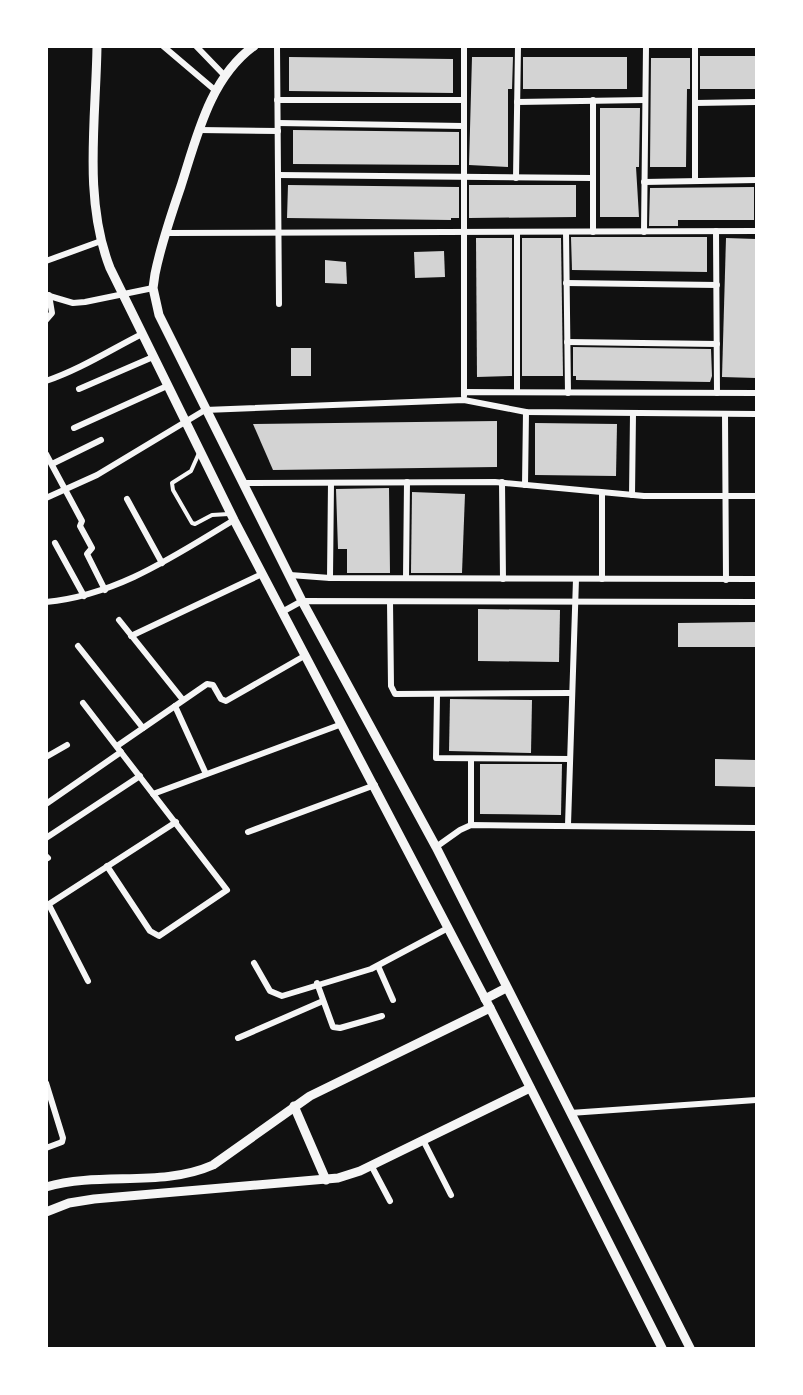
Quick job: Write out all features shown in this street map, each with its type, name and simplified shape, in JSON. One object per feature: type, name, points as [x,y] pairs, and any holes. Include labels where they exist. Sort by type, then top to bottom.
[{"type":"street","points":[[97,46],[94,184],[101,241],[123,295],[232,517],[488,1004],[662,1348]]},
{"type":"street","points":[[163,46],[216,91]]},
{"type":"street","points":[[196,46],[225,76]]},
{"type":"street","points":[[254,46],[232,66],[216,91],[199,130],[166,232],[153,288],[165,329],[302,601],[436,847],[690,1348]]},
{"type":"street","points":[[277,46],[279,304]]},
{"type":"street","points":[[464,46],[464,400]]},
{"type":"street","points":[[516,178],[518,46]]},
{"type":"street","points":[[644,232],[646,46]]},
{"type":"street","points":[[695,46],[695,180]]},
{"type":"street","points":[[277,100],[464,100]]},
{"type":"street","points":[[593,100],[593,232]]},
{"type":"street","points":[[518,102],[645,100]]},
{"type":"street","points":[[695,103],[756,102]]},
{"type":"street","points":[[199,130],[278,127],[463,126]]},
{"type":"street","points":[[278,175],[592,178]]},
{"type":"street","points":[[644,182],[756,180]]},
{"type":"street","points":[[716,231],[717,393]]},
{"type":"street","points":[[166,232],[756,231]]},
{"type":"street","points":[[517,232],[517,392]]},
{"type":"street","points":[[566,232],[568,393]]},
{"type":"street","points":[[46,261],[101,241]]},
{"type":"street","points":[[566,283],[717,285]]},
{"type":"street","points":[[48,295],[73,303],[153,288]]},
{"type":"street","points":[[46,320],[52,313],[48,295]]},
{"type":"street","points":[[46,381],[86,365],[100,354],[142,334]]},
{"type":"street","points":[[567,342],[717,344]]},
{"type":"street","points":[[79,389],[153,357]]},
{"type":"street","points":[[74,428],[167,386]]},
{"type":"street","points":[[464,392],[756,393]]},
{"type":"street","points":[[46,498],[65,491],[205,410],[464,400],[526,412],[756,414]]},
{"type":"street","points":[[525,485],[526,412]]},
{"type":"street","points":[[632,495],[633,414]]},
{"type":"street","points":[[725,414],[726,580]]},
{"type":"street","points":[[52,464],[101,440]]},
{"type":"street","points":[[46,454],[82,521],[80,526],[92,548],[87,554],[105,590]]},
{"type":"street","points":[[406,578],[407,482]]},
{"type":"street","points":[[243,483],[502,482],[632,495],[756,496]]},
{"type":"street","points":[[502,482],[503,579]]},
{"type":"street","points":[[330,578],[331,483]]},
{"type":"street","points":[[602,493],[602,579]]},
{"type":"street","points":[[127,499],[162,563]]},
{"type":"street","points":[[46,602],[105,590],[162,563],[232,517]]},
{"type":"street","points":[[56,543],[84,596]]},
{"type":"street","points":[[131,636],[262,574]]},
{"type":"street","points":[[290,575],[330,578],[756,579]]},
{"type":"street","points":[[568,825],[576,579]]},
{"type":"street","points":[[282,612],[302,601],[756,602]]},
{"type":"street","points":[[390,602],[392,691],[401,696],[572,693]]},
{"type":"street","points":[[119,620],[183,700]]},
{"type":"street","points":[[78,646],[143,728]]},
{"type":"street","points":[[46,804],[143,728],[209,683],[221,699],[226,701],[306,655]]},
{"type":"street","points":[[437,695],[435,757],[439,759],[570,759]]},
{"type":"street","points":[[83,703],[227,890],[165,934],[154,935],[107,866]]},
{"type":"street","points":[[175,706],[206,774]]},
{"type":"street","points":[[153,794],[342,724]]},
{"type":"street","points":[[48,753],[67,745]]},
{"type":"street","points":[[471,759],[471,825]]},
{"type":"street","points":[[46,838],[140,776]]},
{"type":"street","points":[[248,832],[375,786]]},
{"type":"street","points":[[88,981],[48,906],[176,822]]},
{"type":"street","points":[[436,847],[471,825],[756,828]]},
{"type":"street","points":[[254,963],[270,991],[277,995],[378,966],[448,928]]},
{"type":"street","points":[[378,966],[393,1000]]},
{"type":"street","points":[[317,983],[331,1025],[336,1029],[382,1016]]},
{"type":"street","points":[[46,1187],[87,1179],[180,1176],[213,1165],[294,1106],[488,1004],[506,988]]},
{"type":"street","points":[[238,1038],[323,1002]]},
{"type":"street","points":[[46,1083],[49,1100],[63,1138],[62,1142],[46,1148]]},
{"type":"street","points":[[46,1212],[81,1200],[326,1180],[349,1175],[530,1088]]},
{"type":"street","points":[[570,1113],[756,1100]]},
{"type":"street","points":[[294,1106],[326,1180]]},
{"type":"street","points":[[423,1140],[451,1196]]},
{"type":"street","points":[[371,1165],[390,1201]]},
{"type":"street","points":[[180,1176],[182,1190]]},
{"type":"lane","points":[[200,449],[191,471],[172,483],[173,490],[192,523],[195,524],[218,514],[232,517]]},
{"type":"building","points":[[700,56],[756,56],[756,89],[700,89]]},
{"type":"building","points":[[289,57],[453,59],[453,93],[289,91]]},
{"type":"building","points":[[472,57],[513,57],[512,89],[508,89],[508,167],[469,165]]},
{"type":"building","points":[[523,57],[627,57],[627,89],[523,89]]},
{"type":"building","points":[[651,58],[690,58],[690,89],[687,89],[686,167],[650,167]]},
{"type":"building","points":[[600,108],[640,108],[639,167],[636,167],[639,217],[600,217]]},
{"type":"building","points":[[293,130],[459,132],[459,165],[293,164]]},
{"type":"building","points":[[288,185],[459,187],[459,218],[451,218],[451,220],[287,218]]},
{"type":"building","points":[[469,185],[576,185],[576,217],[469,218]]},
{"type":"building","points":[[754,187],[754,220],[678,220],[678,226],[649,226],[650,188]]},
{"type":"building","points":[[571,237],[707,237],[707,272],[572,270]]},
{"type":"building","points":[[476,238],[512,238],[512,376],[477,377]]},
{"type":"building","points":[[522,238],[561,238],[563,376],[522,376]]},
{"type":"building","points":[[726,238],[756,239],[756,378],[722,377]]},
{"type":"building","points":[[444,251],[445,277],[415,278],[414,252]]},
{"type":"building","points":[[325,260],[346,262],[347,284],[325,283]]},
{"type":"building","points":[[573,347],[711,349],[712,376],[710,382],[576,380],[576,376],[573,376]]},
{"type":"building","points":[[291,348],[311,348],[311,376],[291,376]]},
{"type":"building","points":[[497,421],[497,467],[273,470],[253,424]]},
{"type":"building","points":[[535,423],[617,424],[616,476],[535,475]]},
{"type":"building","points":[[389,488],[390,573],[347,573],[347,549],[338,549],[336,489]]},
{"type":"building","points":[[412,492],[465,494],[462,573],[411,573]]},
{"type":"building","points":[[478,609],[560,610],[559,662],[478,661]]},
{"type":"building","points":[[756,622],[756,647],[678,647],[678,623]]},
{"type":"building","points":[[450,699],[532,700],[531,753],[449,751]]},
{"type":"building","points":[[715,759],[756,760],[756,787],[715,786]]},
{"type":"building","points":[[480,764],[562,764],[561,815],[480,814]]}]
